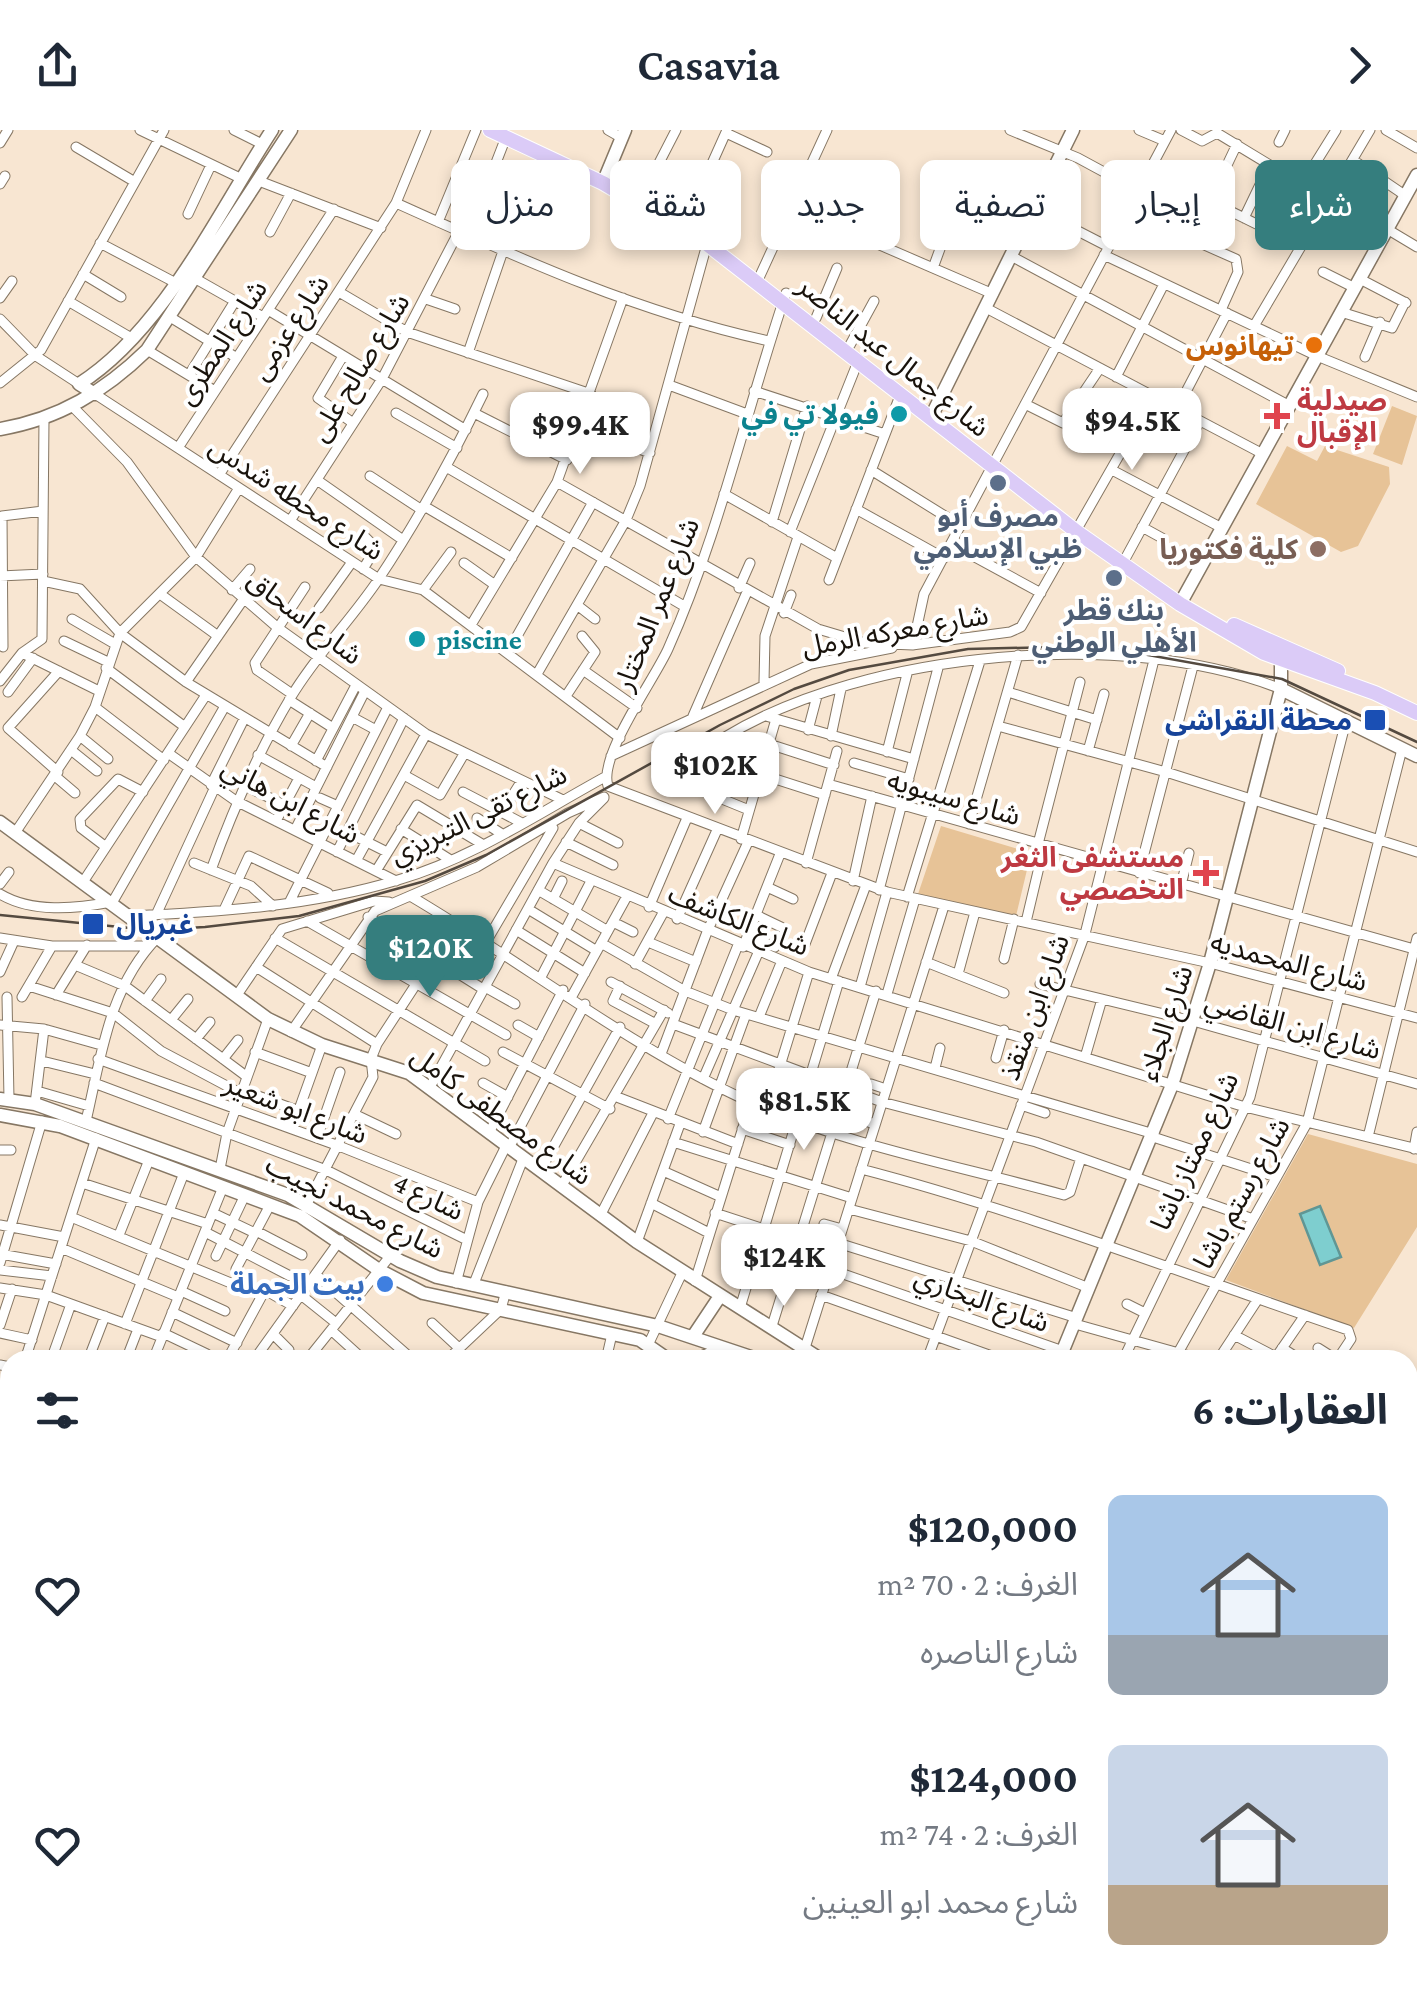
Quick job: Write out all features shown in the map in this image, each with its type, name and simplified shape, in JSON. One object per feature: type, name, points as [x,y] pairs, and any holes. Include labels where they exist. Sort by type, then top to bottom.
[{"type":"main road","points":[[95,394],[79,384],[133,338],[272,130]]},
{"type":"main road","points":[[0,429],[44,419],[73,406],[95,394],[147,350],[291,130]]},
{"type":"main road","name":"شارع جمال عبد الناصر","points":[[490,130],[507,134],[610,183]]},
{"type":"main road","points":[[1059,160],[1073,130]]},
{"type":"main road","points":[[604,180],[624,134]]},
{"type":"main road","points":[[1388,227],[1417,176]]},
{"type":"main road","name":"شارع جمال عبد الناصر","points":[[604,180],[610,183]]},
{"type":"main road","name":"شارع جمال عبد الناصر","points":[[717,250],[759,277]]},
{"type":"main road","name":"شارع جمال عبد الناصر","points":[[721,250],[816,318],[1078,530],[1182,601],[1302,669],[1375,692],[1417,713]]},
{"type":"main road","points":[[932,415],[1015,250]]},
{"type":"main road","points":[[1182,601],[1375,250]]},
{"type":"main road","name":"شارع جمال عبد الناصر","points":[[785,296],[859,360],[932,415]]},
{"type":"main road","name":"شارع جمال عبد الناصر","points":[[1078,530],[1182,601]]},
{"type":"main road","name":"شارع جمال عبد الناصر","points":[[1282,655],[1318,664],[1417,704]]},
{"type":"main road","name":"شارع الجلاء","points":[[1064,1350],[1137,1178],[1193,1020],[1281,689],[1282,655]]},
{"type":"main road","points":[[1318,664],[1302,669],[1281,689],[1417,756]]},
{"type":"main road","name":"شارع مصطفى كامل","points":[[0,822],[131,916],[154,942],[268,1018],[322,1045],[397,1067],[430,1087],[636,1242],[808,1350]]},
{"type":"main road","name":"شارع محمد نجيب","points":[[4,1099],[36,1098],[162,1152],[288,1195],[391,1255],[456,1282],[694,1336]]},
{"type":"main road","name":"شارع محمد نجيب","points":[[0,1115],[92,1123],[149,1160],[276,1207],[340,1240],[379,1270],[423,1293],[612,1334],[649,1344],[657,1350]]},
{"type":"main road","points":[[276,1207],[288,1195]]},
{"type":"main road","points":[[720,1296],[694,1336],[731,1350]]},
{"type":"street","points":[[0,143],[8,130]]},
{"type":"street","points":[[140,130],[240,178]]},
{"type":"street","points":[[0,383],[36,356],[164,130]]},
{"type":"street","points":[[234,130],[262,144]]},
{"type":"street","name":"شارع عزمى","points":[[219,475],[396,203],[426,130]]},
{"type":"street","points":[[438,222],[476,130]]},
{"type":"street","points":[[608,130],[624,134]]},
{"type":"street","points":[[661,160],[676,130]]},
{"type":"street","points":[[813,160],[827,130]]},
{"type":"street","points":[[1139,130],[1166,141]]},
{"type":"street","points":[[1156,160],[1171,130]]},
{"type":"street","points":[[1181,130],[1202,142],[1216,133],[1260,160]]},
{"type":"street","points":[[1279,142],[1286,130]]},
{"type":"street","points":[[1317,160],[1336,130]]},
{"type":"street","points":[[1353,160],[1370,130]]},
{"type":"street","points":[[1386,130],[1417,148]]},
{"type":"street","points":[[1016,131],[1101,171]]},
{"type":"street","points":[[713,160],[726,132],[767,152]]},
{"type":"street","points":[[751,145],[757,132]]},
{"type":"street","name":"شارع صالح على","points":[[495,160],[507,134]]},
{"type":"street","points":[[1229,160],[1237,144]]},
{"type":"street","points":[[76,147],[135,182]]},
{"type":"street","points":[[188,214],[211,166]]},
{"type":"street","points":[[258,181],[381,228]]},
{"type":"street","points":[[1388,184],[1406,196]]},
{"type":"street","points":[[270,232],[291,193]]},
{"type":"street","points":[[1244,218],[1255,195]]},
{"type":"street","points":[[396,203],[451,228]]},
{"type":"street","name":"شارع المطرى","points":[[178,448],[334,210]]},
{"type":"street","points":[[1235,214],[1255,223]]},
{"type":"street","points":[[1388,231],[1417,246]]},
{"type":"street","points":[[1081,236],[1164,284],[1318,356],[1417,396]]},
{"type":"street","points":[[100,243],[174,282]]},
{"type":"street","name":"شارع صالح على","points":[[290,521],[382,379],[453,250]]},
{"type":"street","points":[[536,674],[626,520],[650,454],[706,250]]},
{"type":"street","points":[[759,277],[772,250]]},
{"type":"street","points":[[891,250],[992,294]]},
{"type":"street","points":[[933,268],[939,250]]},
{"type":"street","points":[[1177,409],[1224,312],[1239,269],[1236,259],[1216,250]]},
{"type":"street","points":[[1254,326],[1300,250]]},
{"type":"street","points":[[468,353],[503,251],[686,323],[770,341]]},
{"type":"street","points":[[557,482],[699,566],[818,629],[864,642],[913,644],[924,594],[1106,251]]},
{"type":"street","points":[[1012,256],[1290,406]]},
{"type":"street","points":[[816,318],[838,268]]},
{"type":"street","points":[[1323,272],[1407,303],[1394,326],[1361,322],[1341,312]]},
{"type":"street","points":[[83,274],[121,296]]},
{"type":"street","points":[[196,279],[310,336],[466,430]]},
{"type":"street","points":[[0,298],[12,281]]},
{"type":"street","points":[[1116,376],[1164,284]]},
{"type":"street","points":[[339,292],[408,332],[591,394]]},
{"type":"street","name":"شارع عمر المختار","points":[[611,756],[684,606],[724,494],[785,296]]},
{"type":"street","points":[[471,625],[557,482],[623,298]]},
{"type":"street","points":[[426,299],[456,310]]},
{"type":"street","points":[[68,301],[133,338]]},
{"type":"street","points":[[188,375],[235,301]]},
{"type":"street","points":[[850,345],[874,301]]},
{"type":"street","points":[[986,308],[1263,454]]},
{"type":"street","points":[[170,317],[237,358]]},
{"type":"street","points":[[0,320],[36,356],[79,384]]},
{"type":"street","points":[[1364,357],[1380,322]]},
{"type":"street","points":[[147,350],[216,391]]},
{"type":"street","points":[[343,356],[318,398],[353,423]]},
{"type":"street","points":[[764,682],[762,659],[772,606],[859,360]]},
{"type":"street","points":[[1025,404],[1063,423],[1100,368]]},
{"type":"street","points":[[669,385],[747,414]]},
{"type":"street","points":[[754,391],[837,414],[885,434]]},
{"type":"street","points":[[828,580],[901,393]]},
{"type":"street","name":"شارع محطه شدس","points":[[95,394],[378,579],[424,590],[620,738]]},
{"type":"street","points":[[210,870],[236,801],[291,697],[403,540],[448,468],[483,394]]},
{"type":"street","points":[[951,544],[1042,593],[1153,396]]},
{"type":"street","name":"شارع اسحاق","points":[[73,406],[127,462],[196,558],[243,600],[426,734],[562,800]]},
{"type":"street","points":[[772,522],[807,406]]},
{"type":"street","points":[[396,412],[457,448]]},
{"type":"street","points":[[474,413],[567,460]]},
{"type":"street","points":[[0,681],[22,653],[42,639],[44,419]]},
{"type":"street","points":[[1124,561],[1200,421]]},
{"type":"street","points":[[580,426],[650,454]]},
{"type":"street","points":[[448,468],[684,606]]},
{"type":"street","points":[[872,470],[961,526]]},
{"type":"street","points":[[1112,470],[1222,528]]},
{"type":"street","points":[[370,476],[512,558]]},
{"type":"street","points":[[317,480],[403,540]]},
{"type":"street","points":[[15,833],[80,736],[95,707],[120,632],[196,558],[240,488]]},
{"type":"street","points":[[724,494],[837,558]]},
{"type":"street","points":[[508,652],[594,502]]},
{"type":"street","points":[[856,508],[944,558]]},
{"type":"street","points":[[3,647],[2,516],[44,511]]},
{"type":"street","points":[[1142,527],[1162,538]]},
{"type":"street","points":[[363,535],[376,548],[363,569]]},
{"type":"street","points":[[424,590],[451,552]]},
{"type":"street","points":[[319,608],[352,562]]},
{"type":"street","points":[[693,716],[750,563]]},
{"type":"street","points":[[464,564],[495,585]]},
{"type":"street","points":[[232,590],[250,570]]},
{"type":"street","points":[[1,576],[43,577],[80,589],[120,632],[186,682],[326,767]]},
{"type":"street","points":[[305,587],[256,660],[257,670],[333,728]]},
{"type":"street","name":"شارع معركه الرمل","points":[[611,756],[764,682],[811,664],[913,644],[1014,632],[1042,593]]},
{"type":"street","points":[[160,594],[218,636]]},
{"type":"street","points":[[784,613],[791,595]]},
{"type":"street","points":[[186,682],[243,600]]},
{"type":"street","points":[[576,605],[596,618]]},
{"type":"street","points":[[72,619],[114,644]]},
{"type":"street","points":[[566,696],[596,650],[582,636]]},
{"type":"street","points":[[64,641],[107,665],[185,727]]},
{"type":"street","points":[[22,653],[99,692]]},
{"type":"street","points":[[725,737],[841,689],[1018,656],[1085,653],[1154,660],[1281,689]]},
{"type":"street","points":[[969,824],[1018,656]]},
{"type":"street","points":[[8,692],[33,658]]},
{"type":"street","name":"شارع ابن منقذ","points":[[931,1350],[1084,934],[1154,660]]},
{"type":"street","points":[[888,994],[934,814],[980,661]]},
{"type":"street","points":[[1140,874],[1193,666]]},
{"type":"street","points":[[860,987],[938,668]]},
{"type":"street","points":[[583,670],[637,708]]},
{"type":"street","points":[[59,671],[41,696],[32,697],[9,725],[10,732],[75,793]]},
{"type":"street","points":[[887,752],[907,674]]},
{"type":"street","points":[[1026,922],[1062,744],[1080,682]]},
{"type":"street","points":[[295,830],[318,792],[326,767],[352,718],[361,688]]},
{"type":"street","points":[[316,760],[361,688]]},
{"type":"street","points":[[831,736],[841,689]]},
{"type":"street","points":[[1008,692],[1097,720]]},
{"type":"street","points":[[1088,751],[1104,694]]},
{"type":"street","points":[[83,882],[206,695]]},
{"type":"street","points":[[808,730],[817,696]]},
{"type":"street","points":[[0,894],[20,903],[48,906],[111,902],[225,706]]},
{"type":"street","name":"شارع ابن هاني","points":[[95,707],[236,801],[396,881]]},
{"type":"street","points":[[289,903],[388,707]]},
{"type":"street","points":[[291,746],[310,714]]},
{"type":"street","points":[[352,718],[376,730]]},
{"type":"street","points":[[338,852],[404,718]]},
{"type":"street","points":[[771,718],[914,759]]},
{"type":"street","points":[[661,1054],[745,841],[769,744],[771,718]]},
{"type":"street","points":[[156,915],[244,719]]},
{"type":"street","name":"شارع ممتاز باشا","points":[[1127,1350],[1245,1107],[1346,722]]},
{"type":"street","points":[[998,726],[1166,772],[1417,852]]},
{"type":"street","points":[[356,861],[426,734]]},
{"type":"street","points":[[80,736],[108,759]]},
{"type":"street","points":[[769,744],[834,765]]},
{"type":"street","name":"شارع رستم باشا","points":[[1179,1350],[1307,1123],[1402,749]]},
{"type":"street","points":[[71,750],[97,771]]},
{"type":"street","points":[[806,862],[837,751]]},
{"type":"street","points":[[404,775],[440,795],[464,754]]},
{"type":"street","points":[[258,756],[299,778],[338,806]]},
{"type":"street","points":[[611,756],[605,777],[616,792]]},
{"type":"street","name":"شارع سيبويه","points":[[710,758],[760,774],[872,796],[1354,933],[1416,944]]},
{"type":"street","points":[[854,763],[908,780]]},
{"type":"street","points":[[722,799],[734,765]]},
{"type":"street","name":"شارع تقى التبريزي","points":[[131,916],[274,906],[396,881],[482,844],[605,777]]},
{"type":"street","points":[[276,821],[299,778]]},
{"type":"street","points":[[106,847],[81,828],[80,819],[118,779],[142,792]]},
{"type":"street","points":[[488,825],[521,782]]},
{"type":"street","points":[[244,786],[284,805]]},
{"type":"street","points":[[695,788],[750,810]]},
{"type":"street","points":[[463,792],[522,822]]},
{"type":"street","name":"شارع تقى التبريزي","points":[[291,1032],[368,917],[616,792]]},
{"type":"street","name":"شارع المحمديه","points":[[616,792],[883,891],[1210,963],[1417,1018]]},
{"type":"street","points":[[853,880],[872,796]]},
{"type":"street","points":[[430,1087],[553,863],[579,823],[604,798]]},
{"type":"street","points":[[376,871],[415,806],[482,844]]},
{"type":"street","points":[[477,818],[502,834]]},
{"type":"street","points":[[649,907],[687,818]]},
{"type":"street","points":[[579,823],[600,828],[618,843]]},
{"type":"street","points":[[486,942],[554,825]]},
{"type":"street","points":[[401,830],[450,859]]},
{"type":"street","points":[[677,919],[717,830]]},
{"type":"street","points":[[348,832],[388,852]]},
{"type":"street","points":[[566,842],[613,865]]},
{"type":"street","points":[[1181,886],[1189,853]]},
{"type":"street","points":[[668,1119],[780,854]]},
{"type":"street","points":[[224,910],[249,856],[330,894]]},
{"type":"street","points":[[194,863],[236,880],[274,906]]},
{"type":"street","name":"شارع الكاشف","points":[[553,863],[626,898],[809,972],[1086,1054],[1245,1107],[1415,1149]]},
{"type":"street","points":[[0,884],[8,872]]},
{"type":"street","points":[[804,944],[832,873]]},
{"type":"street","points":[[541,976],[591,881]]},
{"type":"street","points":[[553,898],[562,882]]},
{"type":"street","points":[[740,1308],[866,885]]},
{"type":"street","points":[[767,888],[793,899]]},
{"type":"street","points":[[538,890],[575,912],[633,932]]},
{"type":"street","points":[[412,897],[687,1070],[797,1120],[1066,1195],[1081,1158]]},
{"type":"street","points":[[488,1133],[539,1037],[585,973],[626,898]]},
{"type":"street","points":[[237,996],[284,927],[374,901],[392,902]]},
{"type":"street","points":[[805,1348],[944,906]]},
{"type":"street","points":[[528,909],[564,932],[686,987],[714,1004],[934,1068],[991,1078],[1026,1094],[1276,1177]]},
{"type":"street","points":[[958,974],[976,912]]},
{"type":"street","points":[[635,964],[663,913]]},
{"type":"street","points":[[756,915],[781,926]]},
{"type":"street","points":[[368,917],[433,959],[515,1004]]},
{"type":"street","points":[[1004,959],[1014,919]]},
{"type":"street","points":[[307,921],[506,1035]]},
{"type":"street","points":[[307,1204],[372,1077],[371,1059],[378,1044],[456,923]]},
{"type":"street","points":[[516,930],[585,973]]},
{"type":"street","points":[[748,935],[775,947]]},
{"type":"street","points":[[0,938],[52,946],[154,942]]},
{"type":"street","points":[[275,938],[485,1061]]},
{"type":"street","points":[[0,972],[14,941]]},
{"type":"street","points":[[28,1350],[82,1183],[101,1045],[126,986],[154,942]]},
{"type":"street","points":[[648,942],[696,962]]},
{"type":"street","points":[[1368,1138],[1416,944]]},
{"type":"street","points":[[56,995],[86,945]]},
{"type":"street","points":[[22,997],[52,946]]},
{"type":"street","points":[[703,1079],[758,953]]},
{"type":"street","points":[[759,1017],[781,962]]},
{"type":"street","points":[[926,962],[1004,992]]},
{"type":"street","points":[[75,965],[126,986],[246,1076]]},
{"type":"street","points":[[256,966],[378,1044]]},
{"type":"street","points":[[767,1108],[809,972]]},
{"type":"street","points":[[678,977],[686,987]]},
{"type":"street","points":[[145,1001],[161,980]]},
{"type":"street","points":[[745,983],[769,993]]},
{"type":"street","points":[[656,1024],[613,1000],[616,984],[701,1036],[733,1050],[882,1102],[1010,1134],[1252,1220]]},
{"type":"street","name":"شارع ابن القاضي","points":[[1040,984],[1193,1020],[1417,1084]]},
{"type":"street","points":[[28,986],[113,1012],[174,1060],[241,1092],[298,1111]]},
{"type":"street","points":[[772,1326],[876,991]]},
{"type":"street","points":[[4,1099],[6,997]]},
{"type":"street","points":[[171,1020],[188,999]]},
{"type":"street","points":[[1086,1054],[1102,999]]},
{"type":"street","points":[[456,1282],[478,1202],[585,1004]]},
{"type":"street","points":[[561,1187],[617,1097],[664,1010]]},
{"type":"street","points":[[704,1132],[746,1014]]},
{"type":"street","points":[[220,1169],[227,1133],[268,1018]]},
{"type":"street","points":[[196,1039],[210,1022]]},
{"type":"street","points":[[3,1024],[44,1029],[101,1045]]},
{"type":"street","points":[[518,1025],[539,1037]]},
{"type":"street","points":[[540,1172],[620,1027]]},
{"type":"street","points":[[36,1098],[44,1029]]},
{"type":"street","points":[[996,1058],[1004,1030]]},
{"type":"street","points":[[224,1060],[238,1040]]},
{"type":"street","points":[[292,1129],[322,1045]]},
{"type":"street","points":[[934,1068],[940,1048]]},
{"type":"street","points":[[255,1052],[312,1072]]},
{"type":"street","points":[[504,1052],[610,1109]]},
{"type":"street","name":"شارع ابو شعير","points":[[98,1059],[339,1146],[478,1202]]},
{"type":"street","name":"شارع 4","points":[[42,1061],[326,1170],[465,1239]]},
{"type":"street","points":[[317,1138],[340,1072]]},
{"type":"street","points":[[484,1084],[508,1097]]},
{"type":"street","points":[[870,1084],[886,1089]]},
{"type":"street","points":[[617,1097],[738,1144]]},
{"type":"street","points":[[1021,1105],[1046,1113]]},
{"type":"street","points":[[838,1111],[874,1124]]},
{"type":"street","points":[[600,1216],[653,1112]]},
{"type":"street","points":[[354,1114],[396,1134]]},
{"type":"street","points":[[1,1260],[6,1226],[42,1120]]},
{"type":"street","points":[[636,1242],[680,1124]]},
{"type":"street","points":[[649,1344],[702,1256],[743,1125],[790,1145]]},
{"type":"street","points":[[1415,1149],[1417,1132]]},
{"type":"street","points":[[673,1142],[814,1186],[850,1203],[971,1241],[1090,1288]]},
{"type":"street","points":[[473,1286],[524,1159]]},
{"type":"street","points":[[119,1235],[149,1160]]},
{"type":"street","points":[[861,1169],[986,1201],[1106,1249],[1348,1330],[1350,1338],[1343,1350]]},
{"type":"street","points":[[663,1171],[721,1196]]},
{"type":"street","points":[[125,1324],[184,1173]]},
{"type":"street","points":[[82,1183],[169,1211],[207,1228],[290,1276]]},
{"type":"street","points":[[159,1350],[224,1187]]},
{"type":"street","points":[[216,1256],[245,1195]]},
{"type":"street","points":[[651,1203],[710,1233]]},
{"type":"street","points":[[236,1269],[256,1232],[276,1207]]},
{"type":"street","points":[[213,1213],[302,1255]]},
{"type":"street","points":[[716,1214],[798,1240],[957,1277],[1161,1350]]},
{"type":"street","points":[[70,1217],[192,1263],[238,1286]]},
{"type":"street","points":[[824,1224],[842,1228]]},
{"type":"street","points":[[6,1226],[62,1243],[141,1282],[226,1311]]},
{"type":"street","points":[[261,1350],[349,1228]]},
{"type":"street","points":[[315,1350],[391,1255]]},
{"type":"street","points":[[702,1256],[717,1262]]},
{"type":"street","points":[[734,1257],[788,1274]]},
{"type":"street","points":[[1,1260],[56,1264]]},
{"type":"street","points":[[1,1260],[52,1276]]},
{"type":"street","name":"شارع البخاري","points":[[830,1270],[946,1308],[1047,1350]]},
{"type":"street","points":[[316,1274],[402,1350]]},
{"type":"street","points":[[0,1288],[46,1294],[196,1350]]},
{"type":"street","points":[[0,1325],[12,1289]]},
{"type":"street","points":[[233,1350],[266,1289],[293,1306]]},
{"type":"street","points":[[432,1323],[460,1349],[501,1309],[506,1292]]},
{"type":"street","points":[[301,1295],[355,1350]]},
{"type":"street","points":[[822,1295],[975,1350]]},
{"type":"street","points":[[1225,1350],[1258,1300]]},
{"type":"street","points":[[55,1350],[71,1304]]},
{"type":"street","points":[[1126,1304],[1144,1312]]},
{"type":"street","points":[[172,1312],[237,1343]]},
{"type":"street","points":[[92,1350],[105,1316]]},
{"type":"street","points":[[1280,1350],[1304,1316]]},
{"type":"street","points":[[130,1350],[138,1328]]},
{"type":"street","points":[[0,1334],[32,1340]]},
{"type":"street","points":[[273,1334],[289,1350]]},
{"type":"street","points":[[608,1350],[612,1334]]},
{"type":"street","points":[[1234,1336],[1266,1350]]},
{"type":"shaded area","points":[[1392,406],[1417,416],[1402,465],[1373,454]]},
{"type":"shaded area","points":[[1287,446],[1317,461],[1325,446],[1389,467],[1390,484],[1358,546],[1341,552],[1256,504]]},
{"type":"shaded area","points":[[941,826],[1031,853],[1016,916],[918,894]]},
{"type":"shaded area","points":[[1308,1134],[1417,1164],[1417,1227],[1354,1328],[1226,1280]]},
{"type":"water","points":[[1320,1206],[1341,1257],[1320,1265],[1300,1214]]},
{"type":"railway","points":[[0,915],[150,930],[299,916],[425,881],[486,855],[720,725],[794,689],[849,670],[968,649],[1098,646],[1282,679],[1417,742]]},
{"type":"place","name":"تيهانوس","points":[[1314,345]]},
{"type":"place","name":"فيولا تي في","points":[[899,414]]},
{"type":"place","name":"صيدلية الإقبال","points":[[1277,416]]},
{"type":"place","name":"مصرف أبو ظبي الإسلامي","points":[[998,483]]},
{"type":"place","name":"كلية فكتوريا","points":[[1318,549]]},
{"type":"place","name":"بنك قطر الأهلي الوطني","points":[[1114,578]]},
{"type":"place","name":"piscine","points":[[417,639]]},
{"type":"place","name":"محطة النقراشى","points":[[1375,720]]},
{"type":"place","name":"مستشفى الثغر التخصصي","points":[[1206,873]]},
{"type":"place","name":"غبريال","points":[[93,924]]},
{"type":"place","name":"بيت الجملة","points":[[385,1284]]}]
